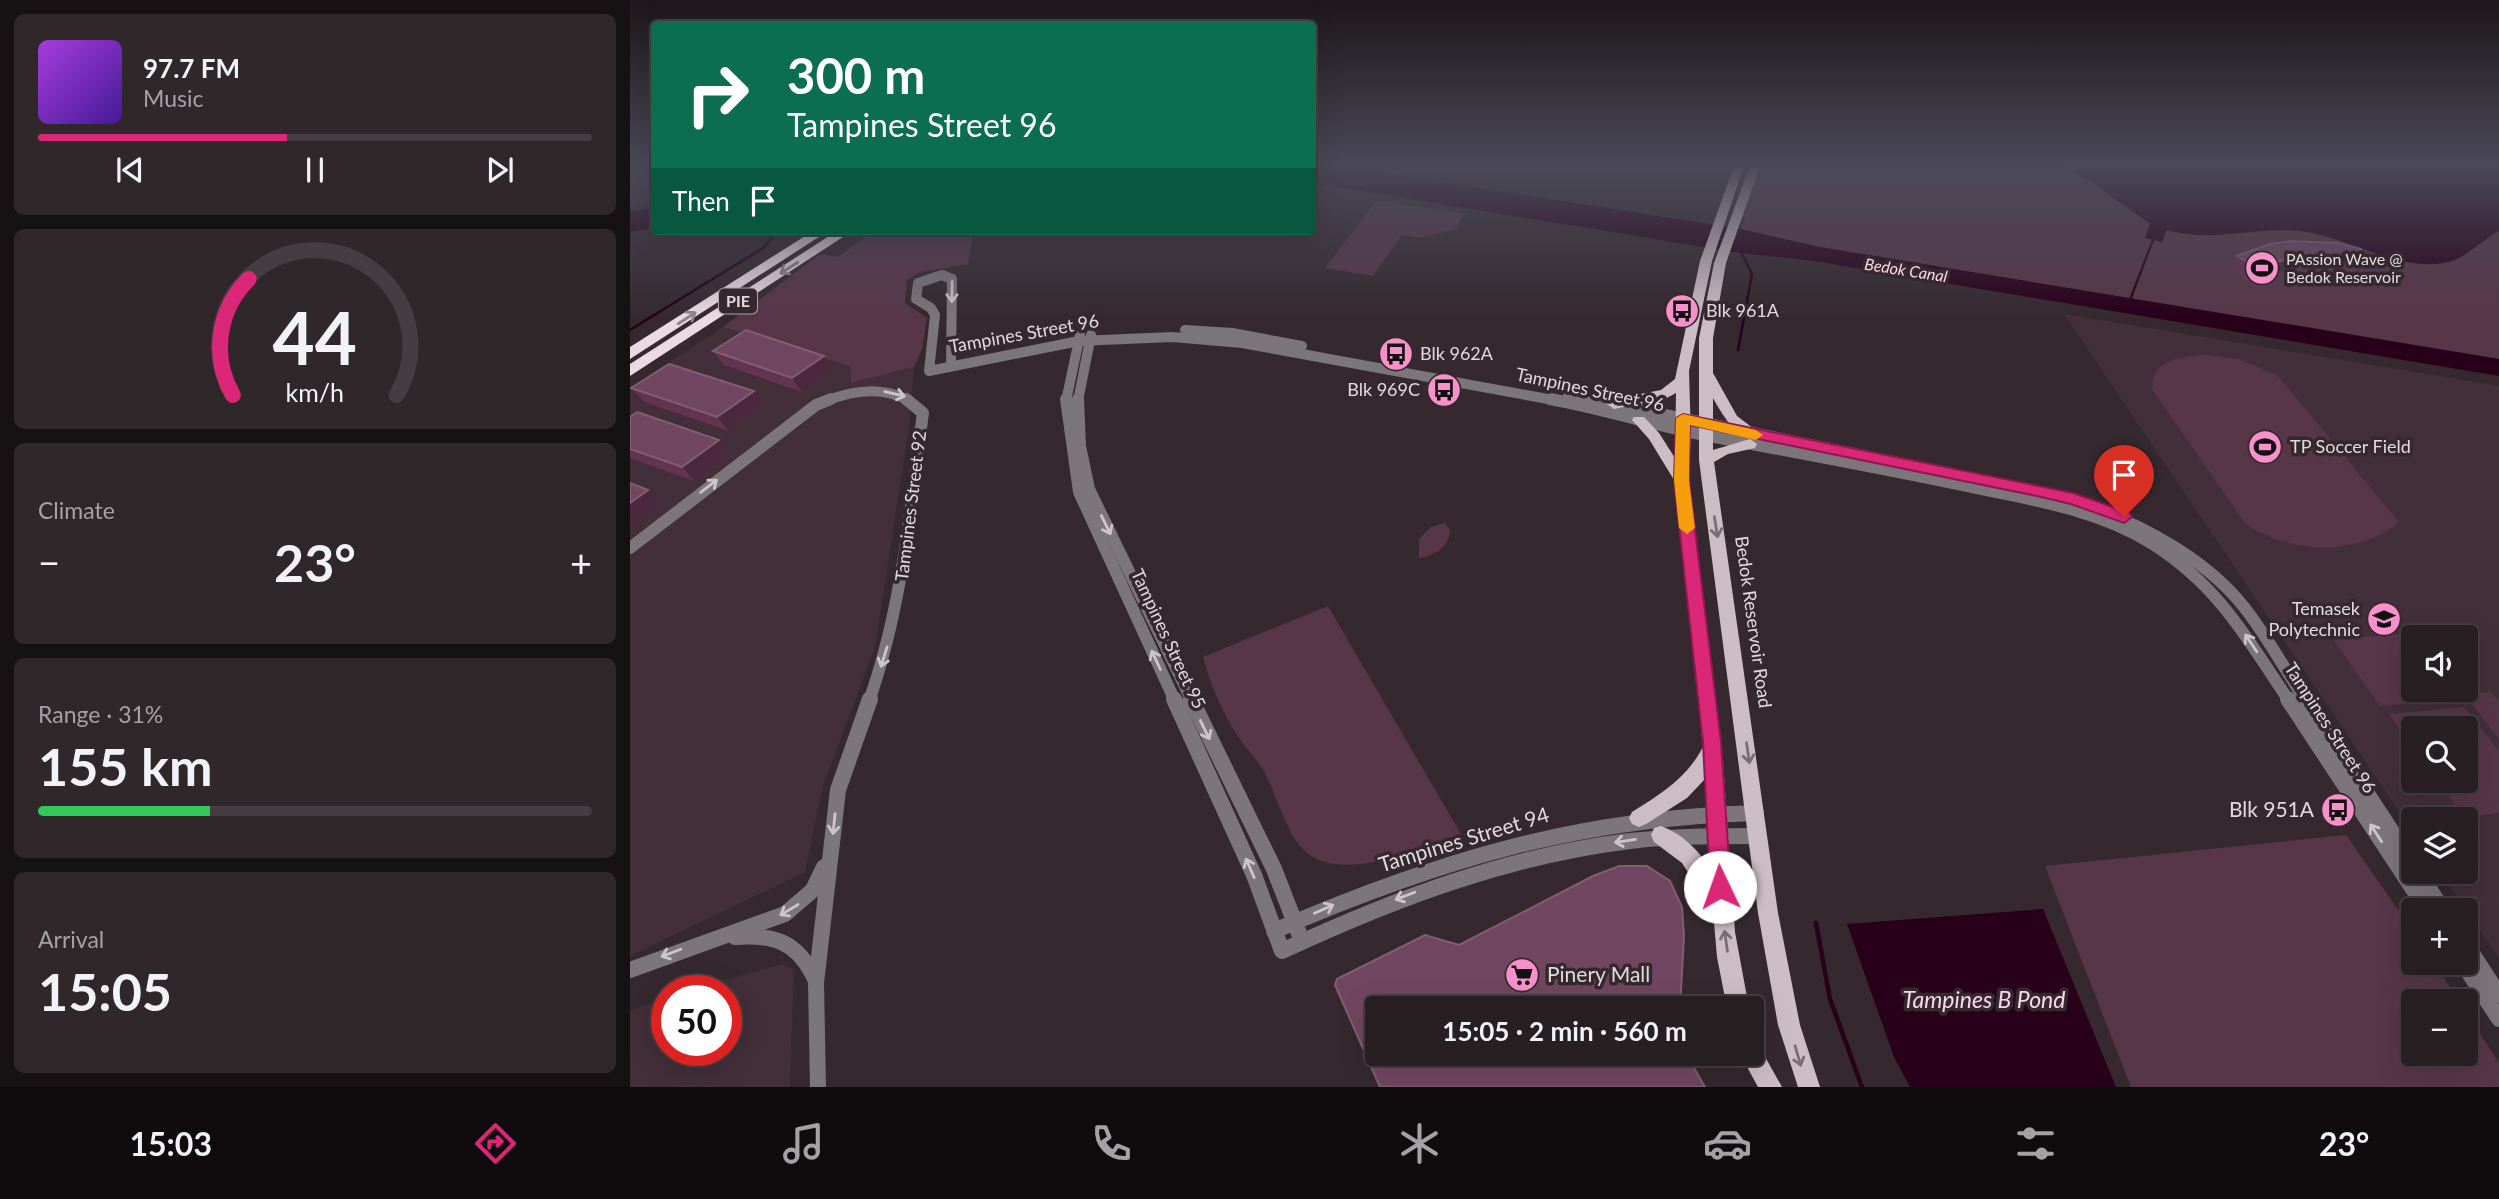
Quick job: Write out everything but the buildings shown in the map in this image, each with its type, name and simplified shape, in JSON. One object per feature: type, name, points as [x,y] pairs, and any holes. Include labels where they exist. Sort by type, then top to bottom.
[{"type":"highway","name":"PIE","points":[[630,355],[816,235]]},
{"type":"highway","name":"PIE","points":[[630,371],[840,235]]},
{"type":"main road","name":"Bedok Reservoir Road","points":[[1721,217],[1713,262],[1706,338],[1706,460],[1758,836],[1789,1025],[1808,1087]]},
{"type":"main road","name":"Bedok Reservoir Road","points":[[1735,996],[1721,907],[1718,812],[1712,742],[1681,480],[1681,382],[1691,320],[1713,262],[1737,217]]},
{"type":"main road","points":[[1706,373],[1732,419],[1752,440],[1706,460]]},
{"type":"main road","points":[[1614,404],[1665,394],[1681,382]]},
{"type":"main road","points":[[1639,420],[1654,436],[1681,480]]},
{"type":"main road","points":[[1639,818],[1691,785],[1703,771],[1712,742]]},
{"type":"main road","points":[[1661,835],[1675,842],[1690,856],[1721,907]]},
{"type":"main road","points":[[1758,1066],[1771,1087]]},
{"type":"street","name":"Tampines Street 96","points":[[951,363],[952,279],[949,275],[933,276],[918,283],[916,299],[936,314],[929,367],[951,363],[1085,337],[1165,330],[1232,333],[1614,404],[1705,430],[2034,498],[2110,522],[2151,543],[2197,577],[2227,607],[2419,898]]},
{"type":"street","name":"Tampines Street 96","points":[[1085,337],[1172,337],[1242,343],[1556,400],[1639,420],[1683,424]]},
{"type":"street","name":"Tampines Street 95","points":[[1085,337],[1075,403],[1078,445],[1089,489],[1274,869],[1302,942]]},
{"type":"street","name":"Tampines Street 95","points":[[1085,337],[1065,405],[1079,492],[1248,863],[1282,951]]},
{"type":"street","name":"Tampines Street 92","points":[[630,548],[817,405],[849,393],[873,390],[899,393],[914,400],[923,412],[901,591],[885,654],[838,790],[816,983],[818,1087]]},
{"type":"street","name":"Tampines Street 96","points":[[1752,440],[2073,499],[2124,517],[2161,537],[2209,572],[2243,606],[2401,846]]},
{"type":"street","name":"Tampines Street 94","points":[[1274,931],[1417,873],[1524,840],[1639,818],[1718,812],[1756,813]]},
{"type":"street","name":"Tampines Street 94","points":[[1282,951],[1363,912],[1431,886],[1534,856],[1661,835],[1758,836]]},
{"type":"street","name":"Tampines Street 92","points":[[630,970],[673,951],[785,914],[803,902],[813,890],[829,857]]},
{"type":"street","name":"Tampines Street 92","points":[[712,940],[753,935],[771,936],[802,953],[816,983]]},
{"type":"street","points":[[2478,963],[2499,995]]},
{"type":"street","points":[[2470,975],[2499,1019]]},
{"type":"shaded area","points":[[1364,217],[1462,217],[1455,229],[1421,238],[1402,235],[1373,276],[1325,268]]},
{"type":"shaded area","points":[[1745,217],[2499,217],[2499,359],[1820,247],[1741,229]]},
{"type":"shaded area","points":[[868,235],[972,235],[968,264],[921,272],[907,280],[905,303],[927,318],[922,349],[914,367],[851,383],[851,367],[723,327],[820,254],[838,257]]},
{"type":"shaded area","name":"Temasek Polytechnic","points":[[2064,314],[2499,386],[2499,958],[2478,927],[2478,898],[2458,898],[2448,884],[2478,884],[2478,807],[2401,807],[2401,814]]},
{"type":"shaded area","points":[[723,327],[852,368],[851,383],[914,367],[910,421],[875,648],[823,786],[805,872],[630,956],[630,388]]},
{"type":"shaded area","points":[[2206,355],[2238,359],[2277,375],[2399,522],[2364,541],[2323,547],[2301,546],[2281,541],[2245,523],[2152,389],[2153,379],[2163,365],[2178,358]]},
{"type":"shaded area","points":[[1445,523],[1450,530],[1447,542],[1436,553],[1419,558],[1419,539],[1431,527]]},
{"type":"shaded area","points":[[1328,606],[1461,834],[1399,856],[1352,865],[1331,863],[1312,856],[1292,834],[1263,770],[1237,735],[1221,707],[1203,657]]},
{"type":"shaded area","points":[[2401,634],[2401,702],[2421,702],[2380,706],[2333,639]]},
{"type":"shaded area","points":[[2491,692],[2499,702],[2499,739],[2470,702],[2478,702],[2478,693]]},
{"type":"shaded area","points":[[2464,707],[2471,716],[2401,716],[2401,731],[2389,714]]},
{"type":"shaded area","points":[[2478,725],[2499,751],[2499,813],[2478,815],[2478,807],[2456,807],[2446,793],[2478,793]]},
{"type":"shaded area","points":[[2346,835],[2401,914],[2401,975],[2442,975],[2451,989],[2401,989],[2401,1066],[2478,1066],[2478,1031],[2499,1063],[2499,1087],[2131,1087],[2045,866]]},
{"type":"shaded area","points":[[783,964],[794,970],[790,1087],[630,1087],[630,1011],[651,1003],[651,1066],[742,1066],[742,975]]},
{"type":"water","points":[[630,217],[651,217],[651,228],[630,232]]},
{"type":"water","name":"Bedok Canal","points":[[1519,217],[1663,217],[1741,229],[1820,247],[2499,359],[2499,376],[1814,261],[1740,253]]},
{"type":"water","points":[[2140,217],[2499,217],[2499,231],[2466,254],[2444,263],[2426,264],[2389,258],[2335,239],[2299,231],[2200,235],[2167,230],[2162,242],[2145,238],[2150,224]]},
{"type":"water","name":"Tampines B Pond","points":[[2043,909],[2116,1087],[1910,1087],[1894,1057],[1847,924]]},
{"type":"waterway","points":[[630,330],[763,248],[774,235]]},
{"type":"waterway","points":[[2130,300],[2153,240]]},
{"type":"waterway","points":[[1738,350],[1752,274],[1741,252]]},
{"type":"waterway","points":[[1816,923],[1830,999],[1862,1087]]},
{"type":"slow traffic","points":[[1687,528],[1681,480],[1683,418],[1756,435]]},
{"type":"place","name":"PAssion Wave @ Bedok Reservoir","points":[[2262,268]]},
{"type":"place","name":"Blk 961A","points":[[1682,311]]},
{"type":"place","name":"Blk 962A","points":[[1396,354]]},
{"type":"place","name":"Blk 969C","points":[[1444,390]]},
{"type":"place","name":"TP Soccer Field","points":[[2265,447]]},
{"type":"place","name":"Temasek Polytechnic","points":[[2384,619]]},
{"type":"place","name":"Blk 951A","points":[[2338,810]]},
{"type":"place","name":"Pinery Mall","points":[[1522,975]]},
{"type":"route","points":[[1720,887],[1718,812],[1712,742],[1681,480],[1683,418],[1769,438],[1837,449],[2037,490],[2124,517]]}]
